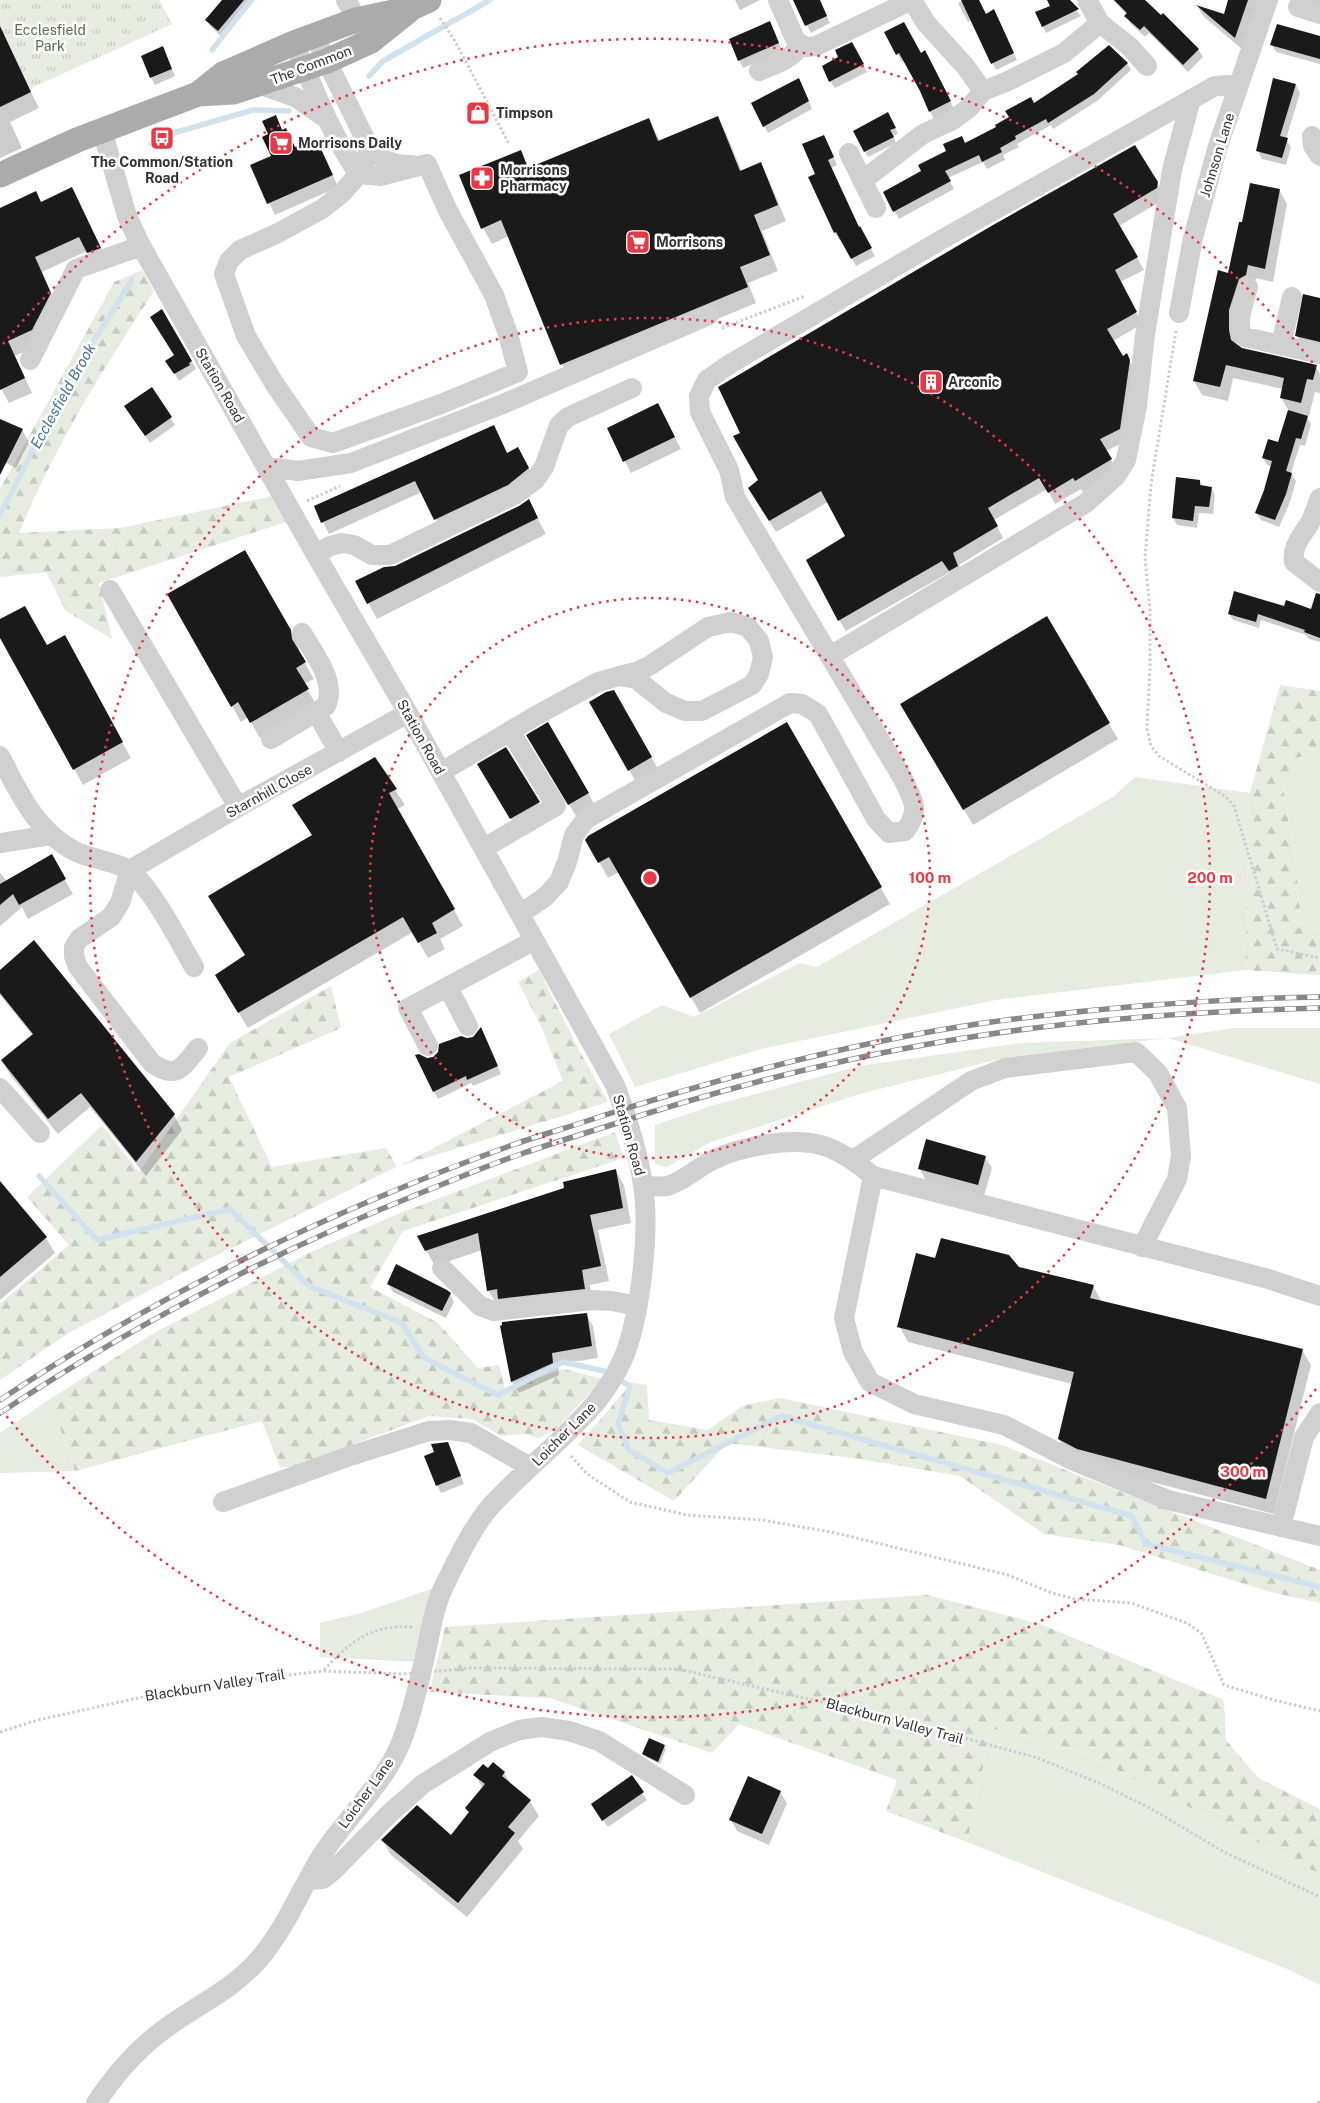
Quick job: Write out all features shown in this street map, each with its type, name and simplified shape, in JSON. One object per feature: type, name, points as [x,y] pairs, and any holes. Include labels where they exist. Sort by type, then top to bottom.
[{"type":"main road","name":"The Common","points":[[198,94],[223,74],[304,39],[351,10],[420,4]]},
{"type":"main road","name":"The Common","points":[[0,175],[102,130],[198,94],[234,92],[316,65],[370,41],[420,4]]},
{"type":"street","points":[[778,0],[796,41],[805,47],[816,46],[912,0],[926,23],[965,66],[983,91]]},
{"type":"street","points":[[1087,0],[1100,23],[1129,46],[1147,66]]},
{"type":"street","name":"Johnson Lane","points":[[1179,313],[1193,238],[1217,149],[1268,0]]},
{"type":"street","points":[[1298,7],[1320,14]]},
{"type":"street","points":[[351,10],[370,41]]},
{"type":"street","points":[[862,180],[922,134],[953,120],[970,107],[983,91],[1006,82],[1064,53],[1100,23]]},
{"type":"street","points":[[304,39],[316,65],[369,147],[379,158],[406,165],[427,164]]},
{"type":"street","points":[[759,71],[787,59],[796,53],[801,44]]},
{"type":"street","points":[[316,65],[326,118],[346,156],[359,174],[380,176],[427,164]]},
{"type":"street","points":[[258,84],[295,97],[326,118]]},
{"type":"street","points":[[520,914],[545,896],[559,882],[567,862],[574,835],[586,819],[790,704],[802,704],[818,714],[876,819],[889,833],[905,831],[913,820],[915,804],[903,778],[735,497],[729,470],[700,412],[699,396],[707,380],[730,364],[941,240],[1191,99],[1216,86],[1239,84]]},
{"type":"street","points":[[830,656],[1086,503],[1116,476],[1126,460],[1137,406],[1145,335],[1172,170],[1191,99]]},
{"type":"street","name":"Station Road","points":[[102,130],[127,216],[141,246],[408,713],[484,848],[533,941],[615,1085],[633,1138],[644,1186],[645,1234],[637,1306],[626,1350],[619,1367]]},
{"type":"street","points":[[1312,136],[1313,146],[1316,153],[1320,156]]},
{"type":"street","points":[[369,147],[359,174],[340,194],[322,209],[276,234],[240,250],[229,261],[224,274],[246,336],[274,383],[311,437],[333,443],[441,404],[518,372],[494,295],[448,211],[427,164]]},
{"type":"street","points":[[849,154],[876,208]]},
{"type":"street","points":[[30,360],[76,269],[141,246]]},
{"type":"street","points":[[1248,288],[1239,327],[1242,334],[1320,354]]},
{"type":"street","points":[[1280,345],[1292,297]]},
{"type":"street","points":[[267,467],[298,471],[351,463],[716,322]]},
{"type":"street","points":[[316,555],[330,546],[342,542],[354,545],[372,555],[390,555],[514,494],[535,480],[544,468],[559,425],[568,417],[632,388]]},
{"type":"street","points":[[1320,498],[1311,520],[1294,548],[1293,554],[1294,562],[1320,582]]},
{"type":"street","points":[[110,590],[238,807]]},
{"type":"street","points":[[441,772],[598,682],[619,676],[636,672],[649,666],[708,627],[731,622],[748,628],[759,642],[763,657],[759,674],[752,685],[702,711],[685,711],[666,703],[636,679],[619,676]]},
{"type":"street","points":[[271,739],[326,706],[330,699],[330,688],[326,676],[302,633]]},
{"type":"street","points":[[316,712],[339,752]]},
{"type":"street","name":"Starnhill Close","points":[[130,870],[238,807],[408,713]]},
{"type":"street","points":[[484,848],[556,806],[510,731]]},
{"type":"street","points":[[0,756],[25,806],[51,835],[79,853],[130,870],[160,908],[194,967]]},
{"type":"street","points":[[0,843],[51,835]]},
{"type":"street","points":[[130,870],[120,902],[111,917],[79,939],[74,947],[78,968],[152,1062],[163,1070],[172,1072],[182,1067],[198,1048]]},
{"type":"street","points":[[428,1046],[408,1008],[533,941]]},
{"type":"street","points":[[448,987],[468,1026]]},
{"type":"street","points":[[853,1160],[971,1081],[1005,1068],[1136,1052],[1158,1073],[1177,1108],[1181,1156],[1177,1179],[1142,1247]]},
{"type":"street","points":[[0,1088],[40,1133]]},
{"type":"street","points":[[644,1186],[667,1186],[726,1153],[759,1146],[795,1142],[821,1145],[853,1160],[873,1176],[1265,1278],[1320,1296]]},
{"type":"street","points":[[873,1176],[844,1318],[853,1352],[870,1382],[914,1404],[1004,1425],[1072,1460],[1168,1500],[1320,1536]]},
{"type":"street","points":[[442,1268],[480,1306],[494,1311],[592,1300],[612,1301],[637,1306]]},
{"type":"street","name":"Loicher Lane","points":[[96,2103],[135,2053],[165,2028],[228,1987],[257,1962],[279,1935],[309,1880],[340,1830],[383,1774],[400,1744],[415,1703],[431,1629],[444,1587],[473,1530],[488,1510],[596,1402],[619,1367]]},
{"type":"street","points":[[1281,1527],[1304,1437],[1320,1413]]},
{"type":"street","points":[[223,1502],[347,1457],[429,1431],[450,1430],[471,1433],[530,1467]]},
{"type":"street","points":[[309,1880],[323,1879],[334,1870],[390,1813],[423,1784],[490,1742],[519,1730],[542,1727],[569,1732],[599,1742],[686,1795]]},
{"type":"path","points":[[442,21],[455,41],[509,144]]},
{"type":"path","points":[[716,322],[806,296]]},
{"type":"path","points":[[1179,313],[1151,484],[1145,558],[1150,610],[1147,729],[1151,746],[1159,756],[1169,764],[1226,797],[1234,806],[1277,949],[1320,958]]},
{"type":"path","points":[[291,510],[344,483]]},
{"type":"path","points":[[558,1442],[587,1474],[630,1502],[687,1515],[762,1520],[836,1533],[1008,1575],[1052,1593],[1075,1599],[1131,1603],[1187,1623],[1202,1634],[1224,1685],[1320,1711]]},
{"type":"path","points":[[324,1671],[342,1650],[371,1631],[391,1627],[431,1629]]},
{"type":"path","name":"Blackburn Valley Trail","points":[[0,1732],[38,1720],[188,1687],[324,1671],[404,1674],[470,1668],[678,1669],[887,1717],[1038,1758],[1150,1808],[1224,1852],[1320,1897]]},
{"type":"green space","name":"Ecclesfield Park","points":[[0,0],[159,0],[172,24],[29,89],[0,28]]},
{"type":"green space","points":[[142,270],[154,291],[64,439],[19,533],[120,528],[278,495],[286,522],[99,583],[112,639],[66,611],[46,572],[0,577],[0,489],[114,282]]},
{"type":"green space","points":[[1280,685],[1320,691],[1320,759],[1309,755],[1295,758],[1283,788],[1296,867],[1300,913],[1307,925],[1320,930],[1320,975],[1245,970],[1250,793]]},
{"type":"green space","points":[[1309,755],[1320,759],[1320,930],[1307,925],[1300,913],[1296,867],[1283,787],[1294,758]]},
{"type":"green space","points":[[1135,777],[1250,793],[1245,970],[996,1000],[761,1049],[635,1087],[609,1034],[662,1005],[694,1017],[800,963],[817,967],[1113,797]]},
{"type":"green space","points":[[539,970],[579,1050],[608,1102],[398,1166],[563,1081],[541,1026],[518,982]]},
{"type":"green space","points":[[331,986],[341,1028],[229,1077],[272,1167],[386,1148],[397,1167],[207,1260],[67,1334],[0,1380],[0,1304],[69,1245],[27,1197],[102,1125],[139,1172],[230,1043]]},
{"type":"green space","points":[[1234,1028],[1320,1028],[1320,1084],[1168,1038]]},
{"type":"green space","points":[[1168,1038],[1004,1058],[863,1093],[711,1142],[667,1167],[655,1164],[655,1125],[711,1106],[859,1066],[1021,1043]]},
{"type":"green space","points":[[615,1132],[624,1158],[403,1231],[370,1287],[438,1323],[478,1368],[499,1365],[505,1389],[564,1369],[603,1379],[555,1430],[539,1438],[525,1434],[501,1436],[472,1419],[429,1416],[293,1467],[280,1467],[262,1421],[75,1471],[50,1399],[154,1333],[311,1252],[400,1213]]},
{"type":"green space","points":[[632,1383],[647,1385],[649,1420],[708,1430],[742,1406],[780,1398],[1002,1445],[1320,1570],[1320,1603],[1267,1591],[1119,1545],[1044,1534],[960,1476],[854,1458],[727,1443],[674,1501],[578,1445]]},
{"type":"green space","points":[[50,1399],[75,1471],[0,1473],[0,1433]]},
{"type":"green space","points":[[434,1588],[416,1662],[320,1657],[320,1623],[361,1613]]},
{"type":"green space","points":[[927,1595],[1040,1624],[1224,1700],[1226,1740],[1258,1778],[1320,1809],[1320,1874],[1082,1752],[991,1728],[967,1842],[886,1811],[897,1780],[739,1724],[712,1753],[550,1698],[430,1692],[445,1627]]},
{"type":"green space","points":[[991,1728],[1082,1752],[1320,1874],[1320,1985],[1287,1969],[967,1842]]},
{"type":"building","points":[[222,0],[244,0],[218,31],[205,20]]},
{"type":"building","points":[[793,0],[820,0],[827,16],[805,26]]},
{"type":"building","points":[[961,0],[979,0],[986,14],[994,9],[1014,53],[991,64]]},
{"type":"building","points":[[1047,0],[1070,0],[1079,9],[1042,27],[1035,12],[1050,6]]},
{"type":"building","points":[[1114,0],[1145,0],[1161,15],[1163,13],[1199,49],[1183,65],[1144,26],[1140,30],[1124,16],[1127,13]]},
{"type":"building","points":[[1228,0],[1248,0],[1235,38],[1196,5],[1224,14]]},
{"type":"building","points":[[770,21],[779,43],[738,61],[729,39]]},
{"type":"building","points":[[904,22],[921,53],[925,50],[951,101],[929,112],[899,53],[896,55],[884,32]]},
{"type":"building","points":[[1277,24],[1320,36],[1320,59],[1270,45]]},
{"type":"building","points":[[0,26],[31,92],[0,107]]},
{"type":"building","points":[[852,42],[864,64],[829,82],[822,66],[838,57],[835,50]]},
{"type":"building","points":[[1109,45],[1128,63],[1094,94],[1048,123],[1046,119],[1015,136],[1016,139],[1000,148],[1002,152],[982,162],[979,155],[945,171],[951,181],[893,212],[883,192],[921,171],[918,165],[946,151],[943,144],[962,136],[965,143],[996,127],[995,125],[1009,117],[1005,111],[1031,97],[1034,103],[1078,74],[1076,72]]},
{"type":"building","points":[[163,46],[172,69],[150,78],[141,56]]},
{"type":"building","points":[[799,78],[809,101],[763,127],[751,103]]},
{"type":"building","points":[[1273,78],[1296,84],[1280,136],[1288,138],[1282,158],[1256,151]]},
{"type":"building","points":[[888,112],[896,128],[890,130],[894,137],[864,152],[853,131]]},
{"type":"building","points":[[276,115],[282,130],[286,128],[295,147],[316,138],[333,175],[267,204],[250,165],[271,156],[262,137],[268,134],[262,121]]},
{"type":"building","name":"Morrisons","points":[[718,116],[740,171],[761,162],[778,205],[754,215],[770,255],[740,267],[748,287],[560,365],[501,220],[481,229],[459,175],[521,150],[528,168],[649,118],[658,141]]},
{"type":"building","points":[[824,135],[834,157],[828,160],[859,227],[872,248],[851,259],[836,232],[834,233],[808,177],[815,174],[802,144]]},
{"type":"building","name":"Arconic","points":[[1135,145],[1158,182],[1157,188],[1113,214],[1138,257],[1115,270],[1137,312],[1107,329],[1123,356],[1127,353],[1130,360],[1120,429],[1100,439],[1112,459],[1075,481],[1073,478],[1048,493],[1039,478],[988,508],[998,526],[953,553],[958,566],[949,571],[942,561],[838,621],[806,560],[845,536],[821,491],[769,521],[748,488],[758,480],[733,436],[740,433],[718,387],[993,225]]},
{"type":"building","points":[[1250,183],[1280,189],[1265,269],[1248,265],[1246,275],[1239,279],[1229,310],[1231,340],[1242,348],[1317,365],[1313,380],[1307,379],[1301,403],[1280,398],[1284,378],[1226,365],[1220,387],[1193,381],[1218,270],[1228,273]]},
{"type":"building","points":[[72,187],[101,248],[87,253],[79,237],[35,257],[51,293],[32,330],[8,341],[25,378],[0,390],[0,208],[36,191],[41,202]]},
{"type":"building","points":[[1303,294],[1320,298],[1320,342],[1295,336]]},
{"type":"building","points":[[162,309],[192,361],[189,363],[190,365],[174,374],[165,361],[174,355],[150,317]]},
{"type":"building","points":[[152,387],[172,417],[145,436],[124,406]]},
{"type":"building","points":[[658,403],[675,437],[623,462],[607,428]]},
{"type":"building","points":[[1288,410],[1308,416],[1301,439],[1296,438],[1286,471],[1292,473],[1286,494],[1275,520],[1255,513],[1272,461],[1262,458],[1268,439],[1278,442]]},
{"type":"building","points":[[0,419],[23,429],[0,475]]},
{"type":"building","points":[[494,425],[507,453],[518,447],[529,468],[508,485],[434,520],[415,481],[321,523],[314,506]]},
{"type":"building","points":[[1176,477],[1200,480],[1200,485],[1212,487],[1209,507],[1195,506],[1193,521],[1172,518]]},
{"type":"building","points":[[529,499],[538,518],[367,604],[355,581],[384,567],[395,566],[519,506]]},
{"type":"building","points":[[245,550],[291,630],[292,639],[306,662],[296,668],[309,689],[250,723],[238,702],[231,707],[167,594]]},
{"type":"building","points":[[1234,591],[1284,606],[1286,600],[1311,609],[1316,593],[1320,594],[1320,638],[1304,632],[1305,630],[1258,614],[1256,622],[1228,614]]},
{"type":"building","points":[[25,606],[47,645],[65,635],[123,742],[73,770],[0,638],[0,619]]},
{"type":"building","points":[[1047,616],[1110,723],[963,810],[900,704]]},
{"type":"building","points":[[614,690],[652,757],[628,771],[589,702],[606,692]]},
{"type":"building","points":[[548,722],[589,793],[568,805],[526,735]]},
{"type":"building","points":[[787,722],[882,887],[690,998],[609,857],[598,863],[585,840],[588,836]]},
{"type":"building","points":[[506,747],[540,802],[510,819],[477,764]]},
{"type":"building","points":[[375,757],[397,789],[389,793],[455,909],[432,923],[437,933],[418,943],[403,917],[238,1013],[215,975],[245,955],[208,896],[312,835],[292,805]]},
{"type":"building","points":[[52,854],[66,879],[19,905],[13,894],[0,905],[0,884]]},
{"type":"building","points":[[34,940],[175,1114],[136,1162],[81,1093],[48,1119],[1,1060],[33,1034],[0,993],[0,970]]},
{"type":"building","points":[[481,1027],[498,1066],[467,1080],[466,1076],[433,1092],[415,1055],[419,1054],[427,1058],[433,1057],[438,1052],[439,1044],[461,1036],[473,1037]]},
{"type":"building","points":[[926,1139],[986,1156],[978,1185],[918,1169]]},
{"type":"building","points":[[616,1169],[623,1208],[590,1215],[601,1266],[582,1270],[585,1289],[498,1299],[497,1289],[487,1291],[478,1233],[425,1251],[417,1236],[564,1188],[563,1182]]},
{"type":"building","points":[[0,1181],[47,1237],[0,1277]]},
{"type":"building","points":[[941,1238],[1009,1255],[1019,1267],[1094,1285],[1090,1298],[1303,1349],[1266,1499],[1077,1449],[1058,1439],[1074,1372],[897,1327],[916,1253],[935,1258]]},
{"type":"building","points":[[396,1264],[451,1293],[442,1311],[387,1284]]},
{"type":"building","points":[[587,1313],[592,1346],[552,1353],[553,1363],[511,1382],[500,1326],[502,1322]]},
{"type":"building","points":[[448,1442],[461,1476],[436,1486],[424,1456],[434,1452],[431,1444]]},
{"type":"building","points":[[649,1738],[665,1745],[658,1762],[642,1754]]},
{"type":"building","points":[[493,1762],[505,1772],[502,1776],[531,1800],[508,1827],[515,1833],[458,1903],[381,1840],[417,1805],[451,1835],[469,1812],[465,1808],[485,1784],[473,1775],[483,1764],[488,1768]]},
{"type":"building","points":[[632,1775],[644,1792],[602,1821],[591,1804]]},
{"type":"building","points":[[748,1776],[781,1791],[762,1834],[729,1820]]},
{"type":"waterway","points":[[212,50],[251,0]]},
{"type":"waterway","name":"Ecclesfield Brook","points":[[369,76],[383,61],[490,0]]},
{"type":"waterway","name":"Ecclesfield Brook","points":[[151,144],[177,132],[253,110],[289,111]]},
{"type":"waterway","name":"Ecclesfield Brook","points":[[0,515],[63,390],[132,280]]},
{"type":"waterway","points":[[39,1176],[97,1240],[230,1209],[309,1286],[402,1323],[424,1358],[498,1395],[563,1362],[604,1371],[630,1386],[618,1424],[629,1450],[668,1473],[781,1416],[1132,1516],[1146,1544],[1320,1587]]},
{"type":"railway","points":[[0,1400],[123,1324],[186,1289],[315,1225],[447,1169],[515,1144],[649,1101],[743,1074],[839,1050],[984,1023],[1152,1005],[1320,997]]},
{"type":"railway","points":[[0,1413],[153,1320],[313,1239],[496,1163],[654,1111],[747,1085],[841,1062],[984,1035],[1152,1016],[1320,1008]]},
{"type":"place","name":"Timpson","points":[[478,113]]},
{"type":"place","name":"The Common/Station Road","points":[[162,138]]},
{"type":"place","name":"Morrisons Daily","points":[[281,143]]},
{"type":"place","name":"Morrisons Pharmacy","points":[[482,178]]},
{"type":"place","name":"Morrisons","points":[[638,242]]},
{"type":"place","name":"Arconic","points":[[931,382]]}]
